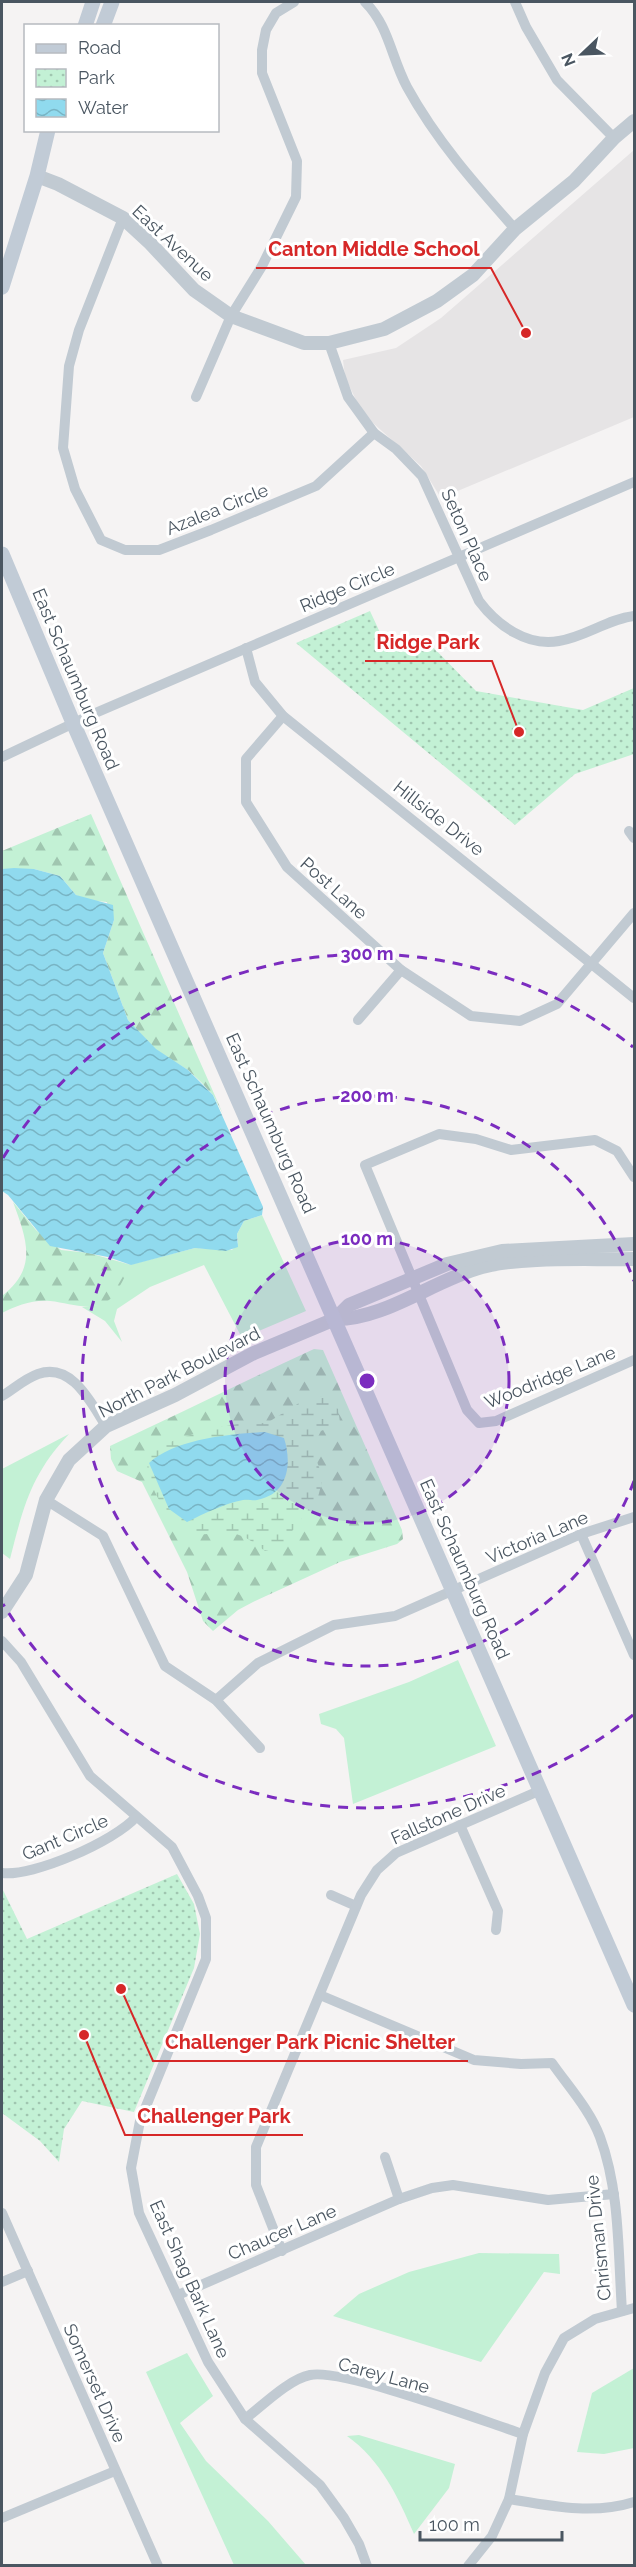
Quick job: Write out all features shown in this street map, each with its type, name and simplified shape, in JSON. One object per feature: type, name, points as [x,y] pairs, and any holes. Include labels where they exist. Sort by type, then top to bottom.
[{"type":"main road","points":[[86,24],[93,2]]},
{"type":"main road","points":[[104,24],[112,2]]},
{"type":"main road","points":[[2,287],[37,176],[48,132]]},
{"type":"main road","points":[[37,176],[58,132]]},
{"type":"main road","name":"East Schaumburg Road","points":[[2,554],[74,725],[634,2005]]},
{"type":"street","points":[[196,397],[231,316],[262,266],[296,197],[297,161],[262,73],[262,50],[266,30],[276,13],[294,2]]},
{"type":"street","points":[[365,2],[378,14],[406,86],[449,153],[515,229]]},
{"type":"street","points":[[515,2],[526,27],[557,80],[614,138]]},
{"type":"street","name":"East Avenue","points":[[37,176],[58,184],[123,219],[149,242],[194,290],[231,316],[304,343],[329,343],[384,329],[437,301],[473,275],[515,229],[574,181],[614,138],[634,121]]},
{"type":"street","name":"Azalea Circle","points":[[123,219],[80,330],[69,366],[63,448],[75,489],[101,540],[125,550],[159,550],[211,530],[316,486],[374,432]]},
{"type":"street","name":"Seton Place","points":[[329,343],[348,397],[374,432],[396,449],[422,476],[479,601],[488,614],[519,636],[540,641],[558,641],[634,616]]},
{"type":"street","name":"Ridge Circle","points":[[2,757],[246,648],[634,482]]},
{"type":"street","name":"Hillside Drive","points":[[246,648],[255,682],[283,716],[634,998]]},
{"type":"street","name":"Post Lane","points":[[283,716],[246,759],[246,802],[286,867],[401,970],[471,1016],[520,1021],[557,1004],[634,913]]},
{"type":"street","points":[[358,1020],[401,970]]},
{"type":"street","points":[[417,1294],[414,1278],[365,1165],[439,1134],[476,1139],[511,1150],[595,1140],[617,1151],[634,1177]]},
{"type":"street","points":[[335,1319],[349,1305],[457,1261],[493,1252],[634,1244]]},
{"type":"street","points":[[335,1319],[356,1320],[462,1274],[496,1264],[634,1258]]},
{"type":"street","name":"Woodridge Lane","points":[[417,1294],[467,1410],[479,1423],[496,1421],[634,1360]]},
{"type":"street","name":"North Park Boulevard","points":[[2,1611],[26,1575],[46,1500],[69,1460],[106,1426],[175,1395],[254,1353],[335,1319]]},
{"type":"street","points":[[2,1396],[38,1374],[58,1373],[71,1378],[81,1389],[106,1426]]},
{"type":"street","points":[[46,1500],[103,1536],[165,1666],[216,1700],[260,1748]]},
{"type":"street","name":"Victoria Lane","points":[[216,1700],[258,1662],[334,1625],[395,1616],[581,1534],[634,1517]]},
{"type":"street","points":[[581,1534],[634,1655]]},
{"type":"street","name":"East Shag Bark Lane","points":[[2,1641],[21,1662],[90,1776],[172,1847],[198,1896],[206,1918],[206,1959],[140,2121],[131,2168],[139,2213],[208,2362],[245,2419],[320,2486],[344,2518],[359,2544],[367,2565]]},
{"type":"street","name":"Fallstone Drive","points":[[282,2251],[256,2185],[256,2147],[356,1906],[377,1870],[396,1853],[541,1790]]},
{"type":"street","name":"Gant Circle","points":[[2,1873],[13,1874],[39,1868],[109,1839],[127,1828],[136,1817]]},
{"type":"street","points":[[460,1825],[498,1911],[496,1930]]},
{"type":"street","points":[[331,1895],[356,1906]]},
{"type":"street","name":"Chrisman Drive","points":[[320,1995],[474,2060],[521,2064],[552,2063],[584,2107],[600,2136],[614,2194],[622,2311]]},
{"type":"street","points":[[385,2157],[399,2199]]},
{"type":"street","name":"Chaucer Lane","points":[[178,2295],[399,2199],[432,2188],[453,2186],[548,2200],[614,2194]]},
{"type":"street","name":"Somerset Drive","points":[[2,2213],[158,2565]]},
{"type":"street","points":[[2,2283],[28,2271]]},
{"type":"street","points":[[468,2565],[492,2536],[509,2499],[523,2434],[545,2373],[564,2338],[596,2319],[634,2308]]},
{"type":"street","name":"Carey Lane","points":[[245,2419],[279,2391],[310,2375],[345,2378],[523,2434]]},
{"type":"street","points":[[2,2518],[115,2471]]},
{"type":"street","points":[[509,2499],[592,2510],[634,2502]]},
{"type":"shaded area","points":[[634,150],[634,417],[441,498],[421,466],[373,423],[358,404],[345,377],[343,360],[396,348],[441,318]]},
{"type":"green space","points":[[370,611],[389,652],[425,639],[476,691],[583,710],[634,688],[634,754],[575,774],[515,825],[296,643]]},
{"type":"green space","points":[[91,814],[223,1114],[213,1095],[201,1082],[188,1070],[156,1050],[128,1020],[103,953],[114,920],[107,902],[86,900],[76,895],[60,876],[34,869],[2,869],[2,851]]},
{"type":"green space","points":[[13,1202],[36,1230],[61,1250],[89,1253],[131,1265],[112,1297],[102,1304],[88,1307],[50,1301],[31,1302],[2,1313],[2,1296],[21,1275],[25,1264],[25,1241]]},
{"type":"green space","points":[[262,1215],[306,1311],[242,1338],[204,1265],[150,1287],[117,1309],[114,1321],[122,1342],[105,1321],[82,1307],[98,1305],[129,1265],[195,1248],[232,1250],[238,1243],[237,1234],[244,1221]]},
{"type":"green space","points":[[314,1349],[323,1350],[402,1530],[403,1539],[397,1544],[340,1562],[253,1602],[238,1610],[213,1631],[203,1621],[187,1572],[142,1482],[117,1471],[111,1459],[110,1446]]},
{"type":"green space","points":[[329,1396],[338,1409],[340,1422],[321,1431],[312,1448],[323,1478],[318,1497],[280,1547],[265,1551],[238,1535],[202,1534],[189,1531],[179,1524],[162,1505],[151,1481],[147,1458],[158,1447],[205,1430],[237,1424],[267,1423],[307,1398]]},
{"type":"green space","points":[[69,1434],[46,1463],[30,1492],[10,1559],[2,1553],[2,1469]]},
{"type":"green space","points":[[458,1660],[496,1746],[353,1804],[344,1738],[336,1729],[321,1724],[319,1714],[409,1682]]},
{"type":"green space","points":[[177,1874],[194,1904],[200,1934],[194,1968],[134,2112],[82,2101],[64,2129],[59,2162],[40,2141],[2,2113],[2,1888],[27,1939]]},
{"type":"green space","points":[[479,2253],[559,2254],[560,2274],[544,2272],[481,2362],[333,2316],[359,2294],[409,2272]]},
{"type":"green space","points":[[187,2353],[213,2396],[180,2423],[206,2461],[268,2521],[306,2565],[234,2565],[146,2372]]},
{"type":"green space","points":[[634,2368],[634,2448],[604,2454],[577,2452],[592,2393]]},
{"type":"green space","points":[[359,2435],[455,2464],[449,2488],[414,2534],[402,2506],[379,2468],[370,2456],[347,2436]]},
{"type":"water","points":[[2,869],[34,869],[60,876],[76,895],[113,905],[114,920],[103,953],[128,1020],[156,1049],[188,1070],[213,1095],[263,1207],[262,1215],[244,1221],[237,1234],[238,1247],[226,1251],[195,1248],[131,1265],[108,1257],[50,1246],[8,1195],[2,1191]]},
{"type":"water","points":[[265,1432],[284,1438],[288,1457],[286,1476],[276,1491],[268,1497],[229,1504],[187,1522],[169,1509],[149,1463],[173,1448],[188,1443],[220,1436]]},
{"type":"place","name":"Canton Middle School","points":[[526,333]]},
{"type":"place","name":"Ridge Park","points":[[519,732]]},
{"type":"place","name":"Challenger Park Picnic Shelter","points":[[121,1989]]},
{"type":"place","name":"Challenger Park","points":[[84,2035]]}]
